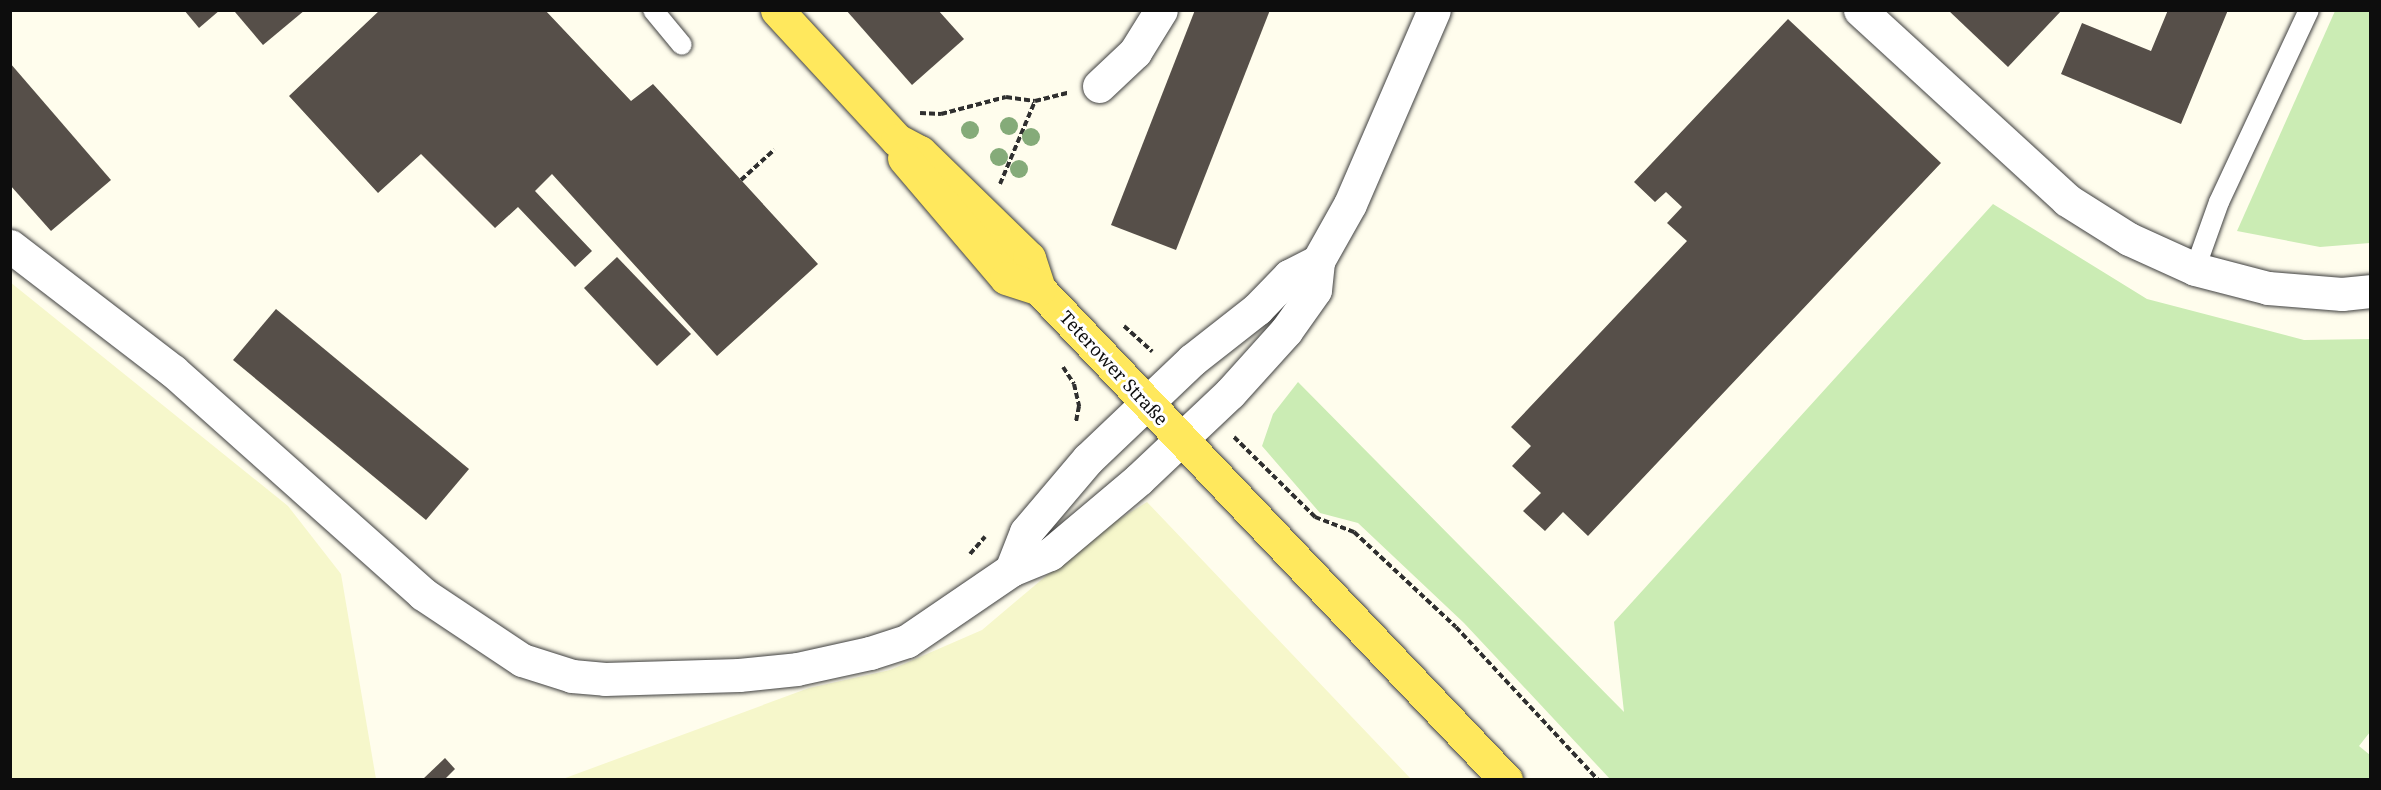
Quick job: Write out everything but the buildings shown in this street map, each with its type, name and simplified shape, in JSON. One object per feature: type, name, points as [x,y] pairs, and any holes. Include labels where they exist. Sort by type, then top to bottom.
[{"type":"main road","name":"Teterower Straße","points":[[777,10],[897,140],[920,152],[1029,258],[1039,289],[1506,780]]},
{"type":"street","points":[[1099,86],[1135,52],[1161,10]]},
{"type":"street","points":[[10,246],[173,371],[423,594],[495,646],[550,671],[583,677],[642,680],[797,669],[907,641],[978,595],[1011,570],[1050,554],[1184,443],[1286,331],[1315,290],[1318,261],[1350,204],[1434,10]]},
{"type":"street","points":[[1860,10],[2067,200],[2129,239],[2195,268],[2268,288],[2342,294],[2370,291]]},
{"type":"street","points":[[1011,570],[1026,532],[1088,459],[1289,276],[1318,261]]},
{"type":"lane","points":[[653,10],[682,45]]},
{"type":"lane","points":[[2195,268],[2219,202],[2309,10]]},
{"type":"path","points":[[914,112],[941,114],[1006,97],[1035,101],[1099,86]]},
{"type":"path","points":[[998,186],[1005,179],[1035,101]]},
{"type":"path","points":[[741,180],[774,150]]},
{"type":"path","points":[[1058,360],[1074,384],[1079,406],[1075,427]]},
{"type":"path","points":[[964,560],[988,535]]},
{"type":"green space","points":[[2335,11],[2370,11],[2370,243],[2320,247],[2237,231]]},
{"type":"green space","points":[[1993,204],[2147,299],[2304,340],[2370,339],[2370,732],[2359,746],[2370,755],[2370,779],[1610,779],[1464,623],[1358,523],[1320,513],[1262,446],[1273,414],[1298,382],[1624,712],[1614,622]]},
{"type":"green space","points":[[10,282],[288,506],[341,574],[376,779],[11,779]]},
{"type":"green space","points":[[1147,502],[1411,779],[560,780],[809,688],[890,670],[982,630],[1098,532]]}]
